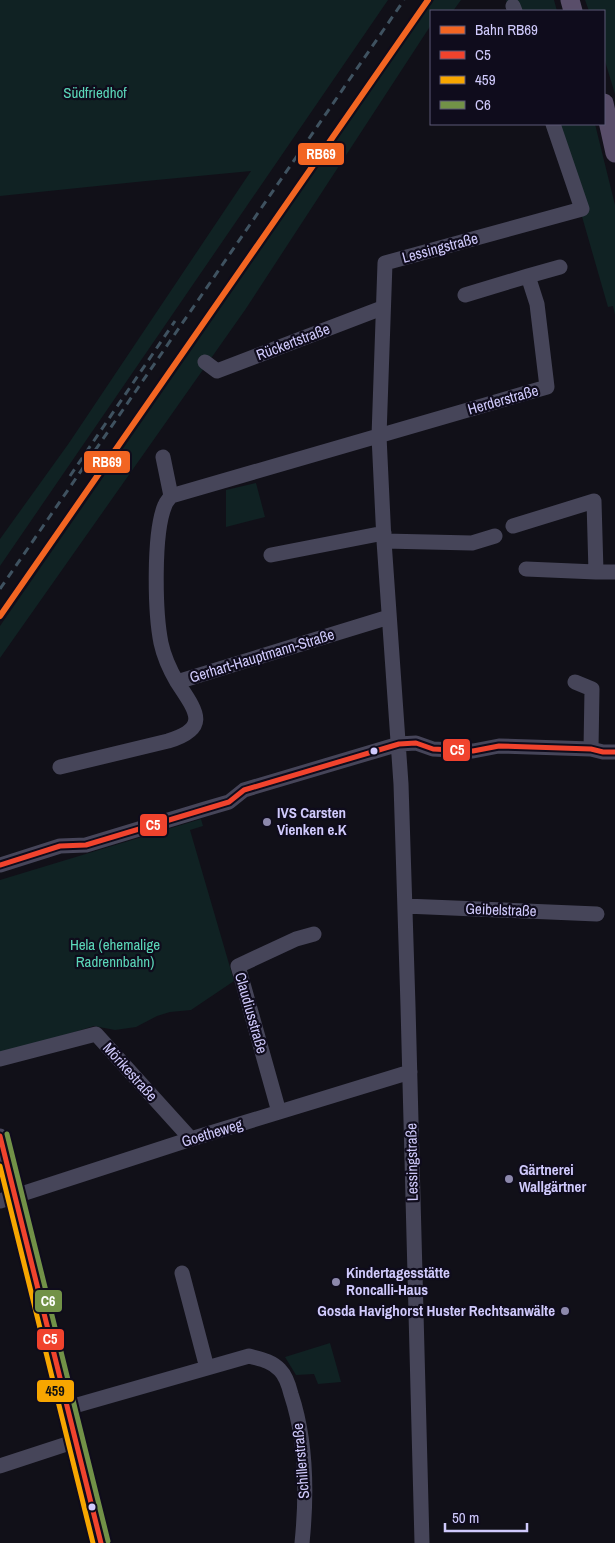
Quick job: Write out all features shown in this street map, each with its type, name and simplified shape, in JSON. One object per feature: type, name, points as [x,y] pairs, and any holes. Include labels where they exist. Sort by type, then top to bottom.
[{"type":"main road","points":[[605,108],[615,153]]},
{"type":"street","name":"Lessingstraße","points":[[422,1543],[410,1072],[399,744],[384,537],[379,436],[385,263],[582,209],[553,125]]},
{"type":"street","points":[[465,295],[560,267]]},
{"type":"street","name":"Herderstraße","points":[[379,436],[548,387],[537,304],[528,276]]},
{"type":"street","name":"Rückertstraße","points":[[205,362],[217,371],[382,308]]},
{"type":"street","points":[[163,457],[171,496],[379,436]]},
{"type":"street","name":"Gerhart-Hauptmann-Straße","points":[[171,496],[164,507],[159,530],[157,604],[161,644],[168,666],[176,682],[390,617]]},
{"type":"street","points":[[512,526],[594,501],[596,572]]},
{"type":"street","points":[[271,555],[384,537],[472,544],[495,536]]},
{"type":"street","points":[[526,569],[615,572]]},
{"type":"street","points":[[60,767],[158,744],[190,732],[195,724],[195,716],[190,702],[176,682]]},
{"type":"street","points":[[575,682],[592,689],[591,749]]},
{"type":"street","points":[[0,864],[60,846],[86,845],[137,830],[229,802],[244,790],[399,744],[416,743],[433,749],[473,751],[499,746],[591,749],[615,752]]},
{"type":"street","name":"Geibelstraße","points":[[405,906],[597,914]]},
{"type":"street","name":"Claudiusstraße","points":[[279,1112],[238,966],[296,939],[314,934]]},
{"type":"street","name":"Mörikestraße","points":[[0,1059],[96,1034],[191,1139]]},
{"type":"street","name":"Goetheweg","points":[[0,1201],[191,1139],[410,1072]]},
{"type":"street","points":[[0,1136],[101,1543]]},
{"type":"street","points":[[182,1273],[207,1368]]},
{"type":"street","name":"Schillerstraße","points":[[67,1408],[248,1356],[267,1361],[280,1370],[288,1384],[301,1434],[306,1507],[302,1543]]},
{"type":"street","points":[[0,1466],[76,1441]]},
{"type":"green space","name":"Südfriedhof","points":[[0,0],[388,0],[0,566],[0,539],[69,443],[251,171],[0,196]]},
{"type":"green space","points":[[434,0],[461,0],[454,10],[430,10],[430,27],[245,310],[0,658],[0,626]]},
{"type":"green space","points":[[506,0],[554,0],[557,10],[510,10]]},
{"type":"green space","points":[[585,0],[615,0],[615,94],[605,61],[605,10],[589,10]]},
{"type":"green space","points":[[550,125],[595,125],[615,205],[615,315],[613,306],[608,307],[581,213]]},
{"type":"green space","points":[[256,483],[265,517],[226,527],[226,490]]},
{"type":"green space","name":"Hela (ehemalige Radrennbahn)","points":[[201,819],[203,826],[190,830],[234,981],[191,1010],[170,1012],[157,1016],[136,1027],[115,1030],[94,1026],[0,1055],[0,880]]},
{"type":"green space","points":[[330,1343],[341,1382],[318,1384],[314,1374],[296,1375],[285,1357]]},
{"type":"railway","points":[[0,589],[404,0]]},
{"type":"railway","points":[[70,476],[175,321]]},
{"type":"rail line","name":"RB69","points":[[0,616],[428,0]]},
{"type":"transit line","name":"C5","points":[[0,865],[60,846],[86,845],[229,802],[244,790],[399,744],[416,743],[433,749],[473,751],[499,746],[591,749],[615,752]]},
{"type":"transit line","name":"C6","points":[[7,1134],[108,1541]]},
{"type":"transit line","name":"C5","points":[[0,1136],[101,1543]]},
{"type":"transit line","name":"459","points":[[0,1166],[93,1543]]},
{"type":"place","name":"IVS Carsten Vienken e.K","points":[[267,822]]},
{"type":"place","name":"Gärtnerei Wallgärtner","points":[[509,1179]]},
{"type":"place","name":"Kindertagesstätte Roncalli-Haus","points":[[336,1282]]},
{"type":"place","name":"Gosda Havighorst Huster Rechtsanwälte","points":[[565,1311]]}]
